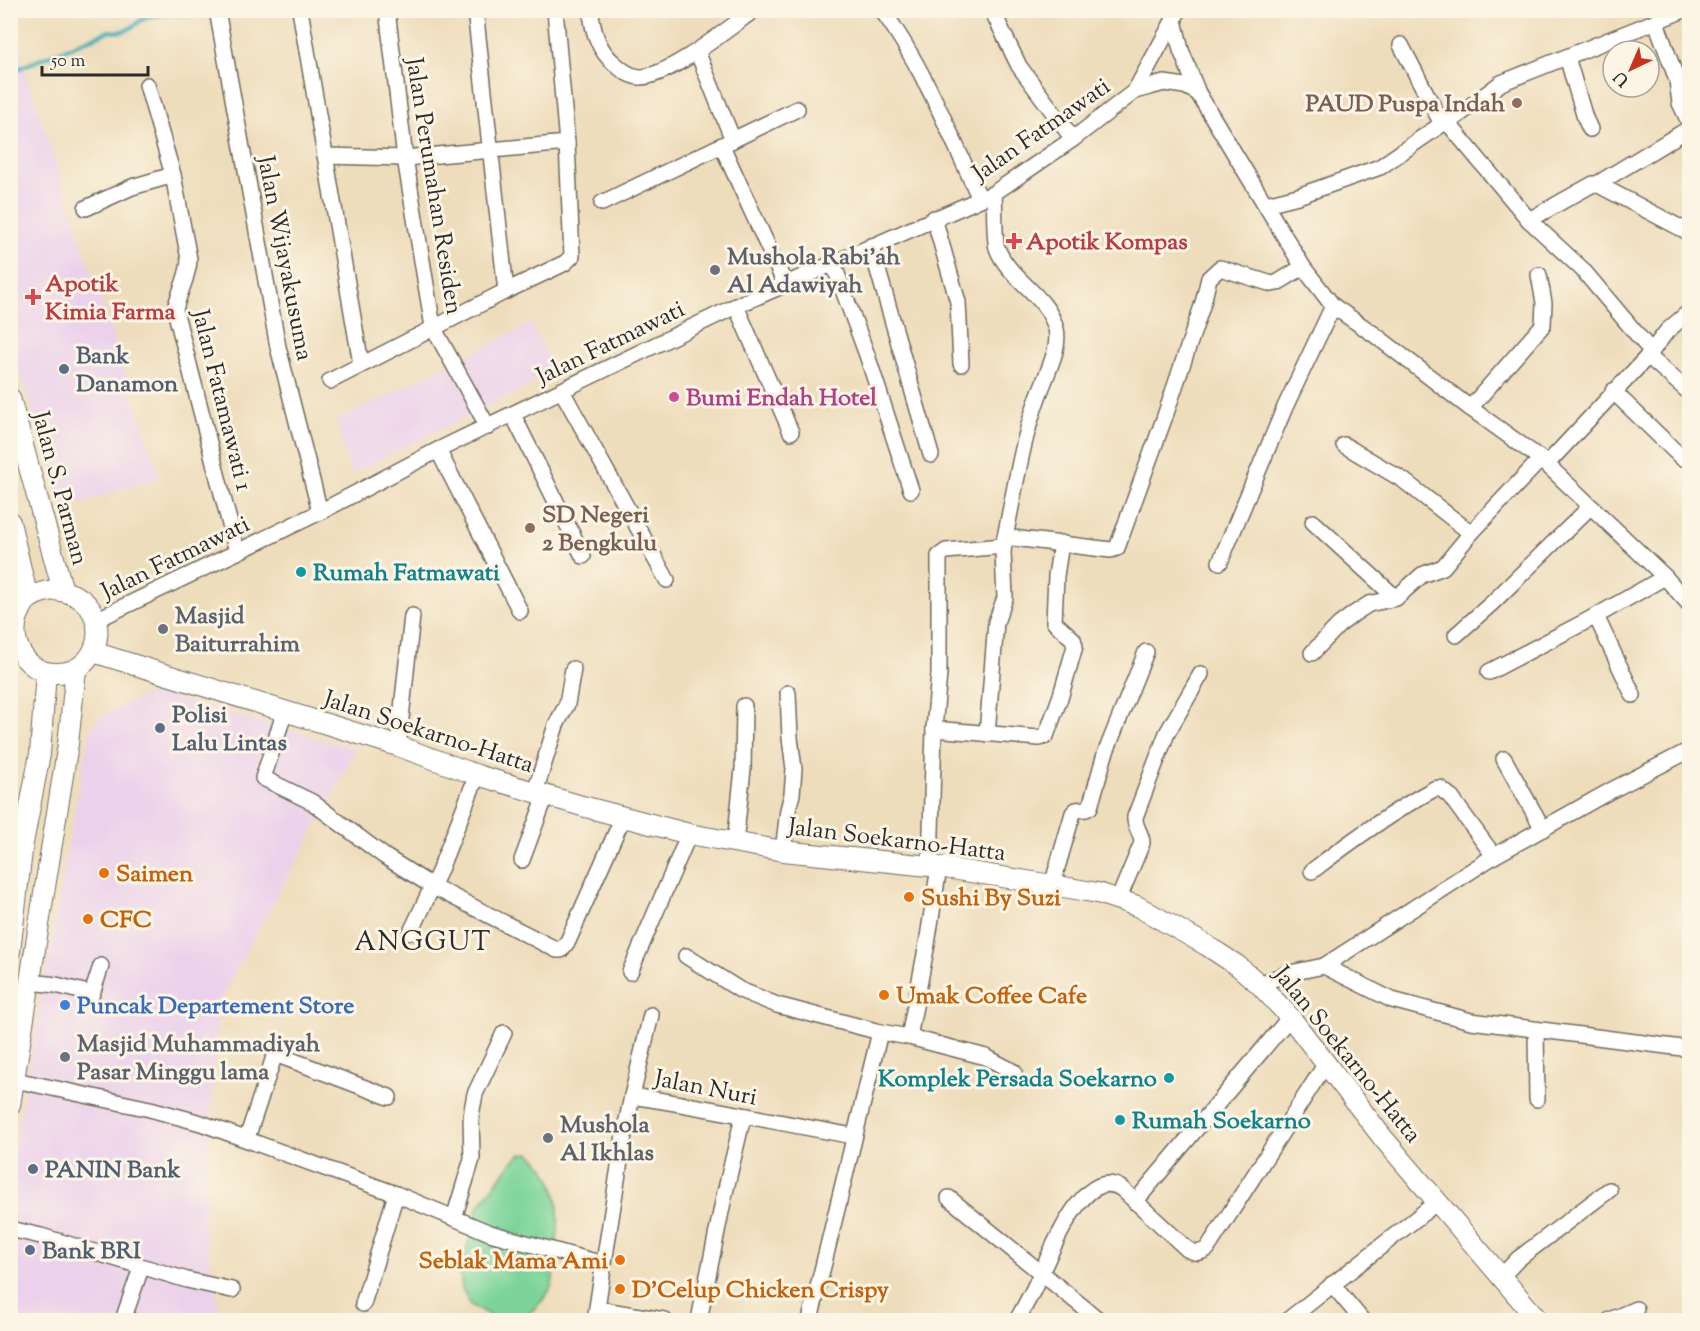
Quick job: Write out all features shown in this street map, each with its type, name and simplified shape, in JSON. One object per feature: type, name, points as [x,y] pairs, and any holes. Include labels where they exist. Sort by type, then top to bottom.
[{"type":"main road","name":"Jalan S. Parman","points":[[10,398],[63,591]]},
{"type":"main road","points":[[10,522],[28,599]]},
{"type":"main road","points":[[63,591],[75,594],[84,601],[92,610],[96,620],[97,642],[86,662],[66,672],[46,672],[33,666],[23,657],[16,644],[13,630],[17,617],[28,599],[44,592],[63,591]]},
{"type":"main road","name":"Jalan Soekarno-Hatta","points":[[93,652],[398,747],[477,775],[689,834],[783,851],[934,867],[1119,898],[1181,929],[1238,966],[1259,984],[1290,1017],[1325,1065],[1437,1202],[1538,1320]]},
{"type":"main road","points":[[10,1105],[68,744],[76,669]]},
{"type":"main road","points":[[10,951],[23,843],[40,754],[46,672]]},
{"type":"street","points":[[300,10],[361,364]]},
{"type":"street","name":"Jalan Perumahan Residen","points":[[387,10],[405,158],[433,327],[488,427]]},
{"type":"street","points":[[475,10],[506,291]]},
{"type":"street","points":[[330,381],[433,327],[565,263],[572,256],[567,143],[555,10]]},
{"type":"street","points":[[591,10],[592,25],[603,50],[629,75],[639,77],[653,75],[697,51],[754,10]]},
{"type":"street","points":[[882,10],[909,51],[987,196],[997,249],[1015,276],[1043,303],[1056,331],[1052,361],[1033,407],[1026,433],[1004,541],[1005,598],[996,622],[987,734]]},
{"type":"street","points":[[992,10],[1019,66],[1073,139]]},
{"type":"street","points":[[1266,204],[1380,167],[1445,124],[1500,83],[1678,12]]},
{"type":"street","name":"Jalan Wijayakusuma","points":[[217,13],[278,347],[320,512]]},
{"type":"street","points":[[1175,13],[1184,58],[1198,93],[1303,267],[1333,306],[1544,462],[1665,577],[1689,605]]},
{"type":"street","points":[[1134,91],[1175,13]]},
{"type":"street","points":[[1529,219],[1593,184],[1597,184],[1689,126],[1680,104],[1677,80],[1656,22]]},
{"type":"street","points":[[1401,45],[1445,124],[1529,219],[1582,270],[1649,353],[1689,393]]},
{"type":"street","points":[[697,51],[727,143],[785,284]]},
{"type":"street","points":[[1566,57],[1590,129]]},
{"type":"street","points":[[1134,91],[1164,83],[1185,86],[1198,93]]},
{"type":"street","name":"Jalan Fatamawati 1","points":[[147,85],[173,175],[189,266],[175,310],[237,552]]},
{"type":"street","name":"Jalan Fatmawati","points":[[96,620],[320,512],[438,450],[736,306],[987,196],[1073,139],[1134,91]]},
{"type":"street","points":[[602,203],[797,109]]},
{"type":"street","points":[[325,156],[405,158],[567,143]]},
{"type":"street","points":[[86,208],[132,187],[173,175]]},
{"type":"street","points":[[1597,184],[1689,233]]},
{"type":"street","points":[[934,218],[958,302],[961,364]]},
{"type":"street","points":[[871,246],[931,455]]},
{"type":"street","points":[[833,263],[867,355],[911,490]]},
{"type":"street","points":[[909,1037],[927,944],[934,867],[934,729],[939,674],[939,556],[946,550],[1004,541],[1061,543],[1111,550],[1117,548],[1171,398],[1203,303],[1209,278],[1220,268],[1272,284],[1303,267]]},
{"type":"street","points":[[1470,408],[1543,325],[1545,312],[1539,275]]},
{"type":"street","points":[[736,306],[790,432]]},
{"type":"street","points":[[1220,562],[1285,407],[1333,306]]},
{"type":"street","points":[[1312,653],[1355,612],[1369,604],[1396,598],[1422,576],[1443,567],[1471,533],[1544,462],[1649,353],[1667,331],[1689,311]]},
{"type":"street","points":[[562,391],[667,580]]},
{"type":"street","points":[[1613,391],[1682,458]]},
{"type":"street","points":[[513,415],[583,556]]},
{"type":"street","points":[[1344,445],[1403,480],[1471,533]]},
{"type":"street","points":[[438,450],[520,611]]},
{"type":"street","points":[[1456,635],[1590,507]]},
{"type":"street","points":[[1313,522],[1396,598]]},
{"type":"street","points":[[934,729],[1044,738],[1048,733],[1075,646],[1073,639],[1054,622],[1055,583],[1061,543]]},
{"type":"street","points":[[1489,672],[1665,577]]},
{"type":"street","points":[[398,747],[412,616]]},
{"type":"street","points":[[1596,616],[1633,695]]},
{"type":"street","points":[[1052,885],[1073,813],[1076,810],[1090,807],[1105,754],[1146,652]]},
{"type":"street","points":[[522,860],[541,793],[556,725],[567,704],[573,669]]},
{"type":"street","points":[[1119,898],[1142,843],[1135,817],[1167,734],[1201,674]]},
{"type":"street","points":[[783,851],[794,769],[788,693]]},
{"type":"street","points":[[735,843],[743,769],[744,706]]},
{"type":"street","points":[[285,711],[263,778],[312,802],[384,856],[432,886],[553,948],[561,950],[568,941],[623,817]]},
{"type":"street","points":[[1259,984],[1290,973],[1324,966],[1494,856],[1689,750]]},
{"type":"street","points":[[1504,759],[1543,829]]},
{"type":"street","points":[[411,932],[477,775]]},
{"type":"street","points":[[1312,871],[1380,820],[1440,788],[1450,795],[1494,856]]},
{"type":"street","points":[[630,972],[689,834]]},
{"type":"street","points":[[686,956],[740,990],[777,1005],[986,1057],[1014,1072]]},
{"type":"street","points":[[31,982],[92,993],[101,966]]},
{"type":"street","points":[[1324,966],[1392,1000],[1471,1021],[1689,1049]]},
{"type":"street","points":[[632,1096],[651,1015]]},
{"type":"street","points":[[1135,1202],[1290,1017]]},
{"type":"street","points":[[1536,1031],[1538,1099]]},
{"type":"street","points":[[810,1320],[880,1032]]},
{"type":"street","points":[[454,1218],[472,1159],[471,1116],[475,1094],[504,1033]]},
{"type":"street","points":[[246,1138],[273,1060],[278,1055],[389,1098]]},
{"type":"street","points":[[1017,1320],[1042,1273],[1062,1227],[1092,1190],[1100,1185],[1112,1184],[1122,1189],[1186,1249],[1200,1253],[1207,1249],[1325,1065]]},
{"type":"street","points":[[15,1080],[150,1109],[201,1123],[396,1194],[507,1238],[603,1264]]},
{"type":"street","name":"Jalan Nuri","points":[[596,1315],[632,1096],[694,1105],[743,1117],[854,1136]]},
{"type":"street","points":[[699,1320],[743,1117]]},
{"type":"street","points":[[1500,1278],[1518,1259],[1609,1190]]},
{"type":"street","points":[[363,1304],[396,1194]]},
{"type":"street","points":[[949,1198],[1099,1320]]},
{"type":"street","points":[[1288,1320],[1437,1202]]},
{"type":"street","points":[[10,1229],[41,1236],[141,1268],[232,1290]]},
{"type":"street","points":[[123,1320],[141,1268]]},
{"type":"street","points":[[1332,1284],[1362,1320]]},
{"type":"street","points":[[1610,1320],[1636,1309]]},
{"type":"street","points":[[596,1315],[664,1320]]},
{"type":"shaded area","points":[[11,28],[160,477],[65,508],[11,345]]},
{"type":"shaded area","points":[[531,324],[556,372],[351,474],[336,421]]},
{"type":"shaded area","points":[[153,692],[356,749],[326,808],[219,1000],[203,1224],[221,1320],[11,1320],[11,1167],[88,737],[98,717]]},
{"type":"green space","points":[[530,1153],[549,1175],[557,1200],[558,1228],[552,1285],[543,1300],[521,1320],[495,1318],[470,1305],[462,1288],[460,1272],[478,1207],[512,1162],[521,1154]]},
{"type":"waterway","points":[[17,69],[109,31],[124,31],[152,16],[210,15],[228,10]]},
{"type":"place","name":"PAUD Puspa Indah","points":[[1517,103]]},
{"type":"place","name":"Apotik Kompas","points":[[1014,241]]},
{"type":"place","name":"Mushola Rabi'ah Al Adawiyah","points":[[715,270]]},
{"type":"place","name":"Apotik Kimia Farma","points":[[33,297]]},
{"type":"place","name":"Bank Danamon","points":[[64,369]]},
{"type":"place","name":"Bumi Endah Hotel","points":[[674,397]]},
{"type":"place","name":"SD Negeri 2 Bengkulu","points":[[530,528]]},
{"type":"place","name":"Rumah Fatmawati","points":[[301,572]]},
{"type":"place","name":"Masjid Baiturrahim","points":[[163,629]]},
{"type":"place","name":"Polisi Lalu Lintas","points":[[160,728]]},
{"type":"place","name":"Saimen","points":[[104,873]]},
{"type":"place","name":"Sushi By Suzi","points":[[909,897]]},
{"type":"place","name":"CFC","points":[[88,919]]},
{"type":"place","name":"Umak Coffee Cafe","points":[[884,995]]},
{"type":"place","name":"Puncak Departement Store","points":[[65,1005]]},
{"type":"place","name":"Masjid Muhammadiyah Pasar Minggu lama","points":[[65,1057]]},
{"type":"place","name":"Komplek Persada Soekarno","points":[[1169,1078]]},
{"type":"place","name":"Rumah Soekarno","points":[[1120,1120]]},
{"type":"place","name":"Mushola Al Ikhlas","points":[[548,1138]]},
{"type":"place","name":"PANIN Bank","points":[[33,1169]]},
{"type":"place","name":"Bank BRI","points":[[30,1250]]},
{"type":"place","name":"Seblak Mama Ami","points":[[620,1260]]},
{"type":"place","name":"D'Celup Chicken Crispy","points":[[620,1289]]},
{"type":"district","name":"ANGGUT","points":[[423,941]]}]
